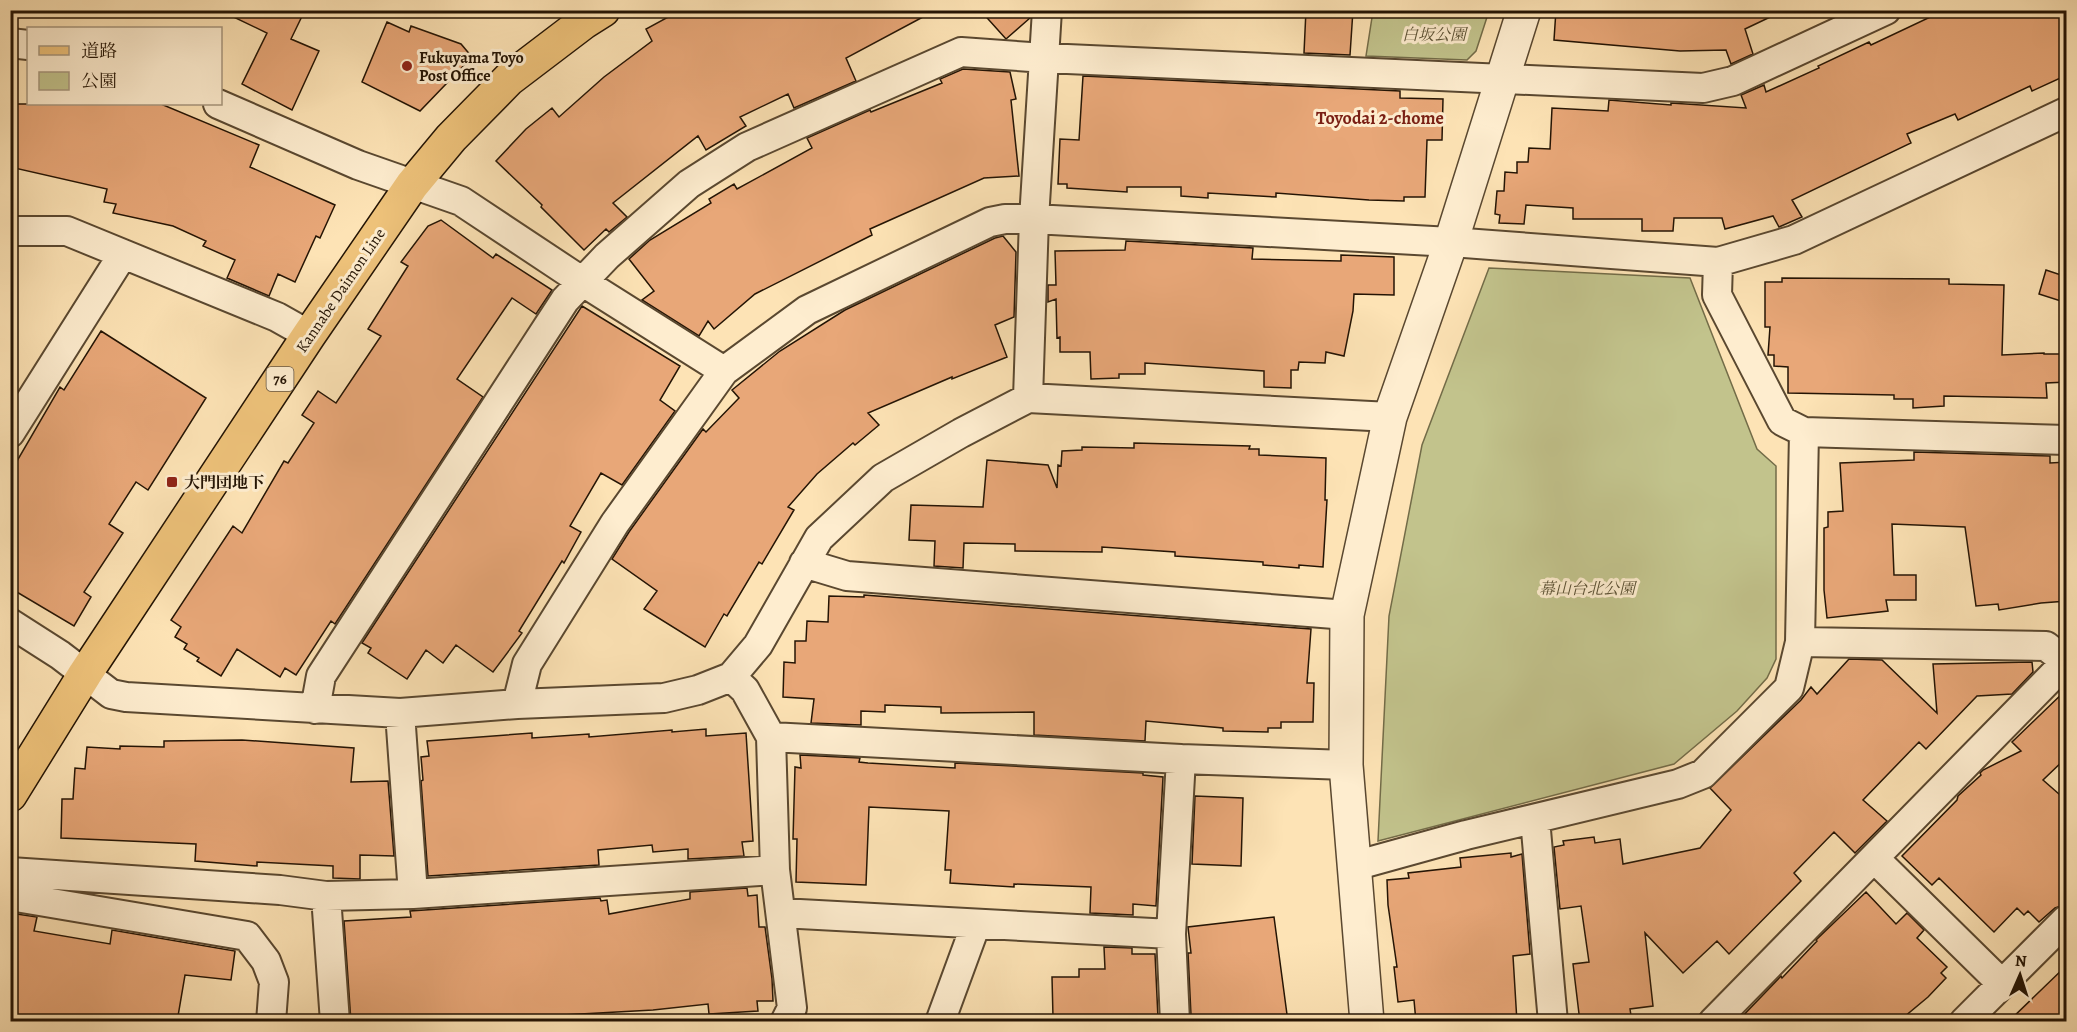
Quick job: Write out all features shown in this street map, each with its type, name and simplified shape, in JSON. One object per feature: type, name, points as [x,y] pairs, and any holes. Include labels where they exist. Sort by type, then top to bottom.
[{"type":"main road","name":"Kannabe Daimon Line","points":[[10,795],[85,674],[309,335],[412,185],[451,138],[509,79],[590,14]]},
{"type":"street","points":[[1028,398],[1034,219],[1047,10]]},
{"type":"street","points":[[1367,1022],[1346,765],[1347,615],[1389,417],[1451,242],[1524,10]]},
{"type":"street","points":[[315,709],[321,676],[565,300],[607,256],[689,184],[747,147],[961,52],[1044,58],[1503,77],[1703,88],[1733,81],[1886,10]]},
{"type":"street","points":[[10,43],[27,45]]},
{"type":"street","points":[[220,105],[358,165],[461,201],[724,371]]},
{"type":"street","points":[[517,704],[527,664],[615,523],[724,371],[807,310],[990,222],[1005,219],[1034,219],[1451,242],[1718,262],[1794,240],[2067,112]]},
{"type":"street","points":[[10,231],[67,231],[277,317],[309,335]]},
{"type":"street","points":[[10,432],[123,254]]},
{"type":"street","points":[[1718,262],[1717,295],[1782,421],[1803,432],[2067,440]]},
{"type":"street","points":[[10,623],[60,655],[111,694],[126,698],[400,713],[517,704],[664,698],[698,690],[731,677],[758,645],[819,538],[883,478],[1028,398],[1389,417]]},
{"type":"street","points":[[1354,866],[1466,835],[1678,784],[1703,774],[1789,688],[1800,642],[1803,432]]},
{"type":"street","points":[[804,563],[847,576],[1347,615]]},
{"type":"street","points":[[1713,1022],[2066,662],[2046,646],[1800,642]]},
{"type":"street","points":[[731,677],[745,690],[771,737],[775,870],[792,1008],[785,1022]]},
{"type":"street","points":[[400,713],[413,894]]},
{"type":"street","points":[[771,737],[1181,759],[1346,765]]},
{"type":"street","points":[[1175,1022],[1170,934],[1181,759]]},
{"type":"street","points":[[1535,819],[1553,1022]]},
{"type":"street","points":[[1875,859],[2001,983]]},
{"type":"street","points":[[10,872],[280,890],[326,896],[413,894],[775,870]]},
{"type":"street","points":[[10,896],[247,936],[266,961],[274,982],[271,1022]]},
{"type":"street","points":[[326,896],[335,1022]]},
{"type":"street","points":[[781,913],[1170,934]]},
{"type":"street","points":[[1964,1022],[2067,920]]},
{"type":"street","points":[[940,1022],[976,924]]},
{"type":"green space","name":"白坂公園","points":[[1373,10],[1489,11],[1476,51],[1467,60],[1366,56]]},
{"type":"green space","name":"幕山台北公園","points":[[1489,268],[1690,278],[1757,449],[1776,466],[1776,659],[1767,678],[1737,711],[1674,764],[1378,841],[1389,616],[1422,445]]},
{"type":"building","points":[[219,10],[305,10],[291,39],[319,51],[292,110],[242,84],[267,33]]},
{"type":"building","points":[[681,10],[936,10],[846,58],[856,81],[794,108],[788,94],[740,117],[746,126],[706,150],[698,136],[613,203],[627,217],[609,232],[606,229],[584,250],[496,161],[526,129],[552,108],[559,117],[604,77],[652,41],[646,29]]},
{"type":"building","points":[[980,10],[1030,10],[1030,18],[1006,39]]},
{"type":"building","points":[[1306,10],[1353,10],[1350,55],[1304,53]]},
{"type":"building","points":[[1556,10],[1785,10],[1745,29],[1753,54],[1731,64],[1726,50],[1680,51],[1554,40]]},
{"type":"building","points":[[1945,10],[2067,10],[2067,75],[2032,91],[2030,86],[1958,120],[1955,114],[1907,134],[1911,143],[1792,200],[1802,217],[1779,227],[1773,216],[1725,229],[1722,218],[1674,218],[1673,231],[1642,231],[1642,219],[1573,219],[1573,208],[1526,205],[1524,224],[1499,223],[1500,215],[1495,214],[1497,191],[1504,191],[1505,172],[1517,173],[1517,162],[1528,162],[1529,148],[1550,149],[1552,108],[1608,111],[1609,100],[1746,108],[1741,95],[1764,85],[1766,92],[1869,42],[1871,45]]},
{"type":"building","points":[[387,22],[409,32],[411,26],[461,44],[472,57],[420,111],[362,82]]},
{"type":"building","points":[[963,69],[1010,72],[1016,99],[1011,100],[1019,176],[984,178],[870,229],[872,235],[755,294],[714,329],[708,321],[699,336],[642,300],[654,291],[629,259],[650,240],[711,203],[709,199],[734,184],[737,189],[812,148],[807,138],[870,110],[871,112],[942,83],[940,79]]},
{"type":"building","points":[[1083,76],[1400,91],[1400,98],[1443,99],[1442,140],[1427,140],[1425,197],[1404,197],[1404,201],[1276,193],[1276,197],[1208,193],[1208,198],[1181,196],[1181,187],[1127,187],[1127,192],[1067,188],[1067,184],[1058,184],[1060,139],[1079,140]]},
{"type":"building","points":[[14,104],[163,105],[259,145],[250,167],[335,205],[320,238],[316,236],[295,282],[278,274],[269,296],[227,278],[235,260],[203,246],[206,241],[173,226],[113,213],[116,204],[104,202],[107,189],[10,167],[10,133]]},
{"type":"building","points":[[441,220],[493,258],[496,254],[552,290],[536,314],[512,298],[457,379],[483,397],[335,624],[331,621],[296,675],[285,668],[280,677],[237,649],[221,676],[197,661],[199,658],[184,649],[187,644],[175,637],[181,627],[171,620],[233,526],[242,533],[284,461],[288,463],[314,423],[302,415],[318,391],[336,403],[381,336],[368,329],[408,266],[401,262],[428,226]]},
{"type":"building","points":[[1003,236],[1016,252],[1014,317],[995,325],[1007,357],[952,379],[952,377],[868,413],[879,425],[855,445],[853,443],[817,474],[788,507],[794,510],[762,564],[759,562],[727,616],[724,614],[705,647],[644,609],[657,591],[612,559],[703,429],[706,432],[739,398],[732,390],[780,351],[845,310]]},
{"type":"building","points":[[1126,241],[1253,248],[1252,259],[1341,261],[1341,255],[1394,257],[1394,295],[1354,294],[1344,356],[1326,352],[1325,363],[1299,362],[1298,370],[1291,370],[1291,388],[1264,387],[1264,371],[1145,363],[1145,374],[1119,374],[1119,378],[1091,379],[1090,352],[1060,352],[1060,337],[1057,338],[1056,299],[1048,302],[1048,285],[1056,285],[1055,251],[1125,250]]},
{"type":"building","points":[[2046,270],[2067,277],[2067,303],[2039,294]]},
{"type":"building","points":[[1782,278],[1949,279],[1949,284],[2004,285],[2002,355],[2067,354],[2067,382],[2046,383],[2047,398],[1944,396],[1944,406],[1913,408],[1913,399],[1894,399],[1894,395],[1788,393],[1788,367],[1774,366],[1774,355],[1768,355],[1770,327],[1765,327],[1765,282],[1782,282]]},
{"type":"building","points":[[582,306],[680,366],[660,400],[675,411],[622,485],[601,473],[570,526],[581,532],[564,563],[562,561],[519,631],[522,633],[493,672],[456,645],[443,663],[426,650],[407,679],[368,653],[371,648],[362,643]]},
{"type":"building","points":[[101,331],[206,398],[148,490],[136,482],[109,524],[123,533],[84,592],[91,597],[74,626],[10,588],[10,473],[60,387],[64,390]]},
{"type":"building","points":[[1134,443],[1250,446],[1249,449],[1259,449],[1259,455],[1326,458],[1325,500],[1327,500],[1323,567],[1263,565],[1263,562],[1175,556],[1175,552],[1102,547],[1102,552],[1015,551],[1015,544],[964,543],[963,568],[934,566],[935,541],[909,540],[911,505],[983,507],[987,460],[1048,465],[1057,488],[1058,465],[1061,466],[1062,451],[1082,450],[1082,447],[1134,448]]},
{"type":"building","points":[[1914,452],[2050,456],[2050,463],[2067,462],[2067,507],[2063,507],[2062,558],[2067,557],[2067,601],[1999,610],[1998,604],[1976,606],[1965,527],[1892,524],[1894,575],[1916,575],[1916,600],[1886,600],[1888,611],[1827,618],[1824,590],[1824,528],[1828,527],[1828,512],[1843,511],[1840,463],[1914,460]]},
{"type":"building","points":[[864,595],[1311,629],[1307,683],[1314,683],[1313,722],[1281,722],[1281,728],[1268,728],[1268,732],[1223,731],[1223,728],[1146,721],[1145,741],[1034,735],[1034,712],[941,713],[941,707],[885,705],[885,712],[861,711],[861,725],[811,723],[814,699],[783,697],[784,662],[795,663],[795,641],[806,641],[807,621],[828,622],[829,596],[864,597]]},
{"type":"building","points":[[1849,659],[1882,660],[1937,713],[1933,664],[2032,662],[2033,672],[2012,694],[1977,696],[1926,749],[1919,742],[1863,800],[1887,821],[1855,853],[1834,832],[1794,873],[1801,881],[1729,954],[1717,941],[1683,973],[1645,933],[1653,1006],[1630,1009],[1632,1022],[1580,1022],[1573,964],[1589,962],[1581,906],[1560,909],[1554,847],[1564,845],[1563,841],[1594,837],[1595,843],[1620,839],[1623,864],[1700,848],[1731,810],[1710,788],[1801,700],[1811,687],[1817,694]]},
{"type":"building","points":[[2067,689],[2067,757],[2043,780],[2067,801],[2067,904],[2055,908],[2039,922],[2028,911],[2024,915],[2017,908],[1994,932],[1939,878],[1932,885],[1902,856],[1957,800],[1958,796],[1981,775],[1983,770],[2021,751],[2012,742]]},
{"type":"building","points":[[706,729],[706,736],[746,733],[753,841],[742,842],[744,856],[688,859],[688,849],[653,852],[652,845],[598,850],[599,865],[428,876],[421,781],[423,780],[421,757],[429,756],[427,741],[532,733],[532,738],[589,734],[589,737]]},
{"type":"building","points":[[242,740],[354,748],[351,782],[388,781],[394,856],[360,855],[360,879],[333,878],[333,866],[257,862],[257,866],[195,861],[196,844],[61,838],[62,799],[73,799],[75,768],[85,769],[87,747],[120,749],[120,746],[164,747],[164,741]]},
{"type":"building","points":[[800,755],[860,758],[859,762],[868,763],[955,768],[955,763],[1143,773],[1143,775],[1163,777],[1156,906],[1133,904],[1133,915],[1090,913],[1091,887],[1014,884],[1014,887],[950,883],[951,870],[945,870],[949,811],[869,807],[866,885],[796,882],[797,839],[793,839],[795,767],[801,768]]},
{"type":"building","points":[[1195,796],[1243,798],[1241,866],[1192,864]]},
{"type":"building","points":[[1511,853],[1511,857],[1522,854],[1530,954],[1513,956],[1517,1022],[1416,1022],[1414,1000],[1398,1002],[1394,967],[1397,967],[1388,905],[1387,880],[1409,878],[1408,873],[1461,867],[1460,858]]},
{"type":"building","points":[[747,888],[748,896],[757,895],[759,927],[765,927],[772,979],[773,1001],[757,1001],[758,1011],[709,1014],[708,1004],[653,1010],[563,1015],[563,1022],[351,1022],[344,921],[411,917],[410,911],[600,898],[601,901],[607,900],[609,914],[690,899],[690,892]]},
{"type":"building","points":[[1866,892],[1896,924],[1907,913],[1924,930],[1917,938],[1947,967],[1941,973],[1946,978],[1928,997],[1898,1022],[1737,1022],[1781,976],[1782,978],[1816,940]]},
{"type":"building","points":[[10,913],[37,917],[34,931],[110,944],[112,930],[235,951],[231,980],[185,975],[177,1022],[13,1022],[17,991],[10,991]]},
{"type":"building","points":[[1274,917],[1288,1022],[1197,1022],[1196,1015],[1191,1015],[1188,953],[1191,953],[1188,927]]},
{"type":"building","points":[[1104,947],[1132,948],[1132,954],[1155,954],[1158,1018],[1114,1021],[1114,1016],[1053,1017],[1052,977],[1079,977],[1079,969],[1105,969]]},
{"type":"building","points":[[2067,965],[2067,1022],[2008,1022]]},
{"type":"place","name":"Fukuyama Toyo Post Office","points":[[407,66]]},
{"type":"place","name":"大門団地下","points":[[172,482]]},
{"type":"district","name":"Toyodai 2-chome","points":[[1380,118]]}]
